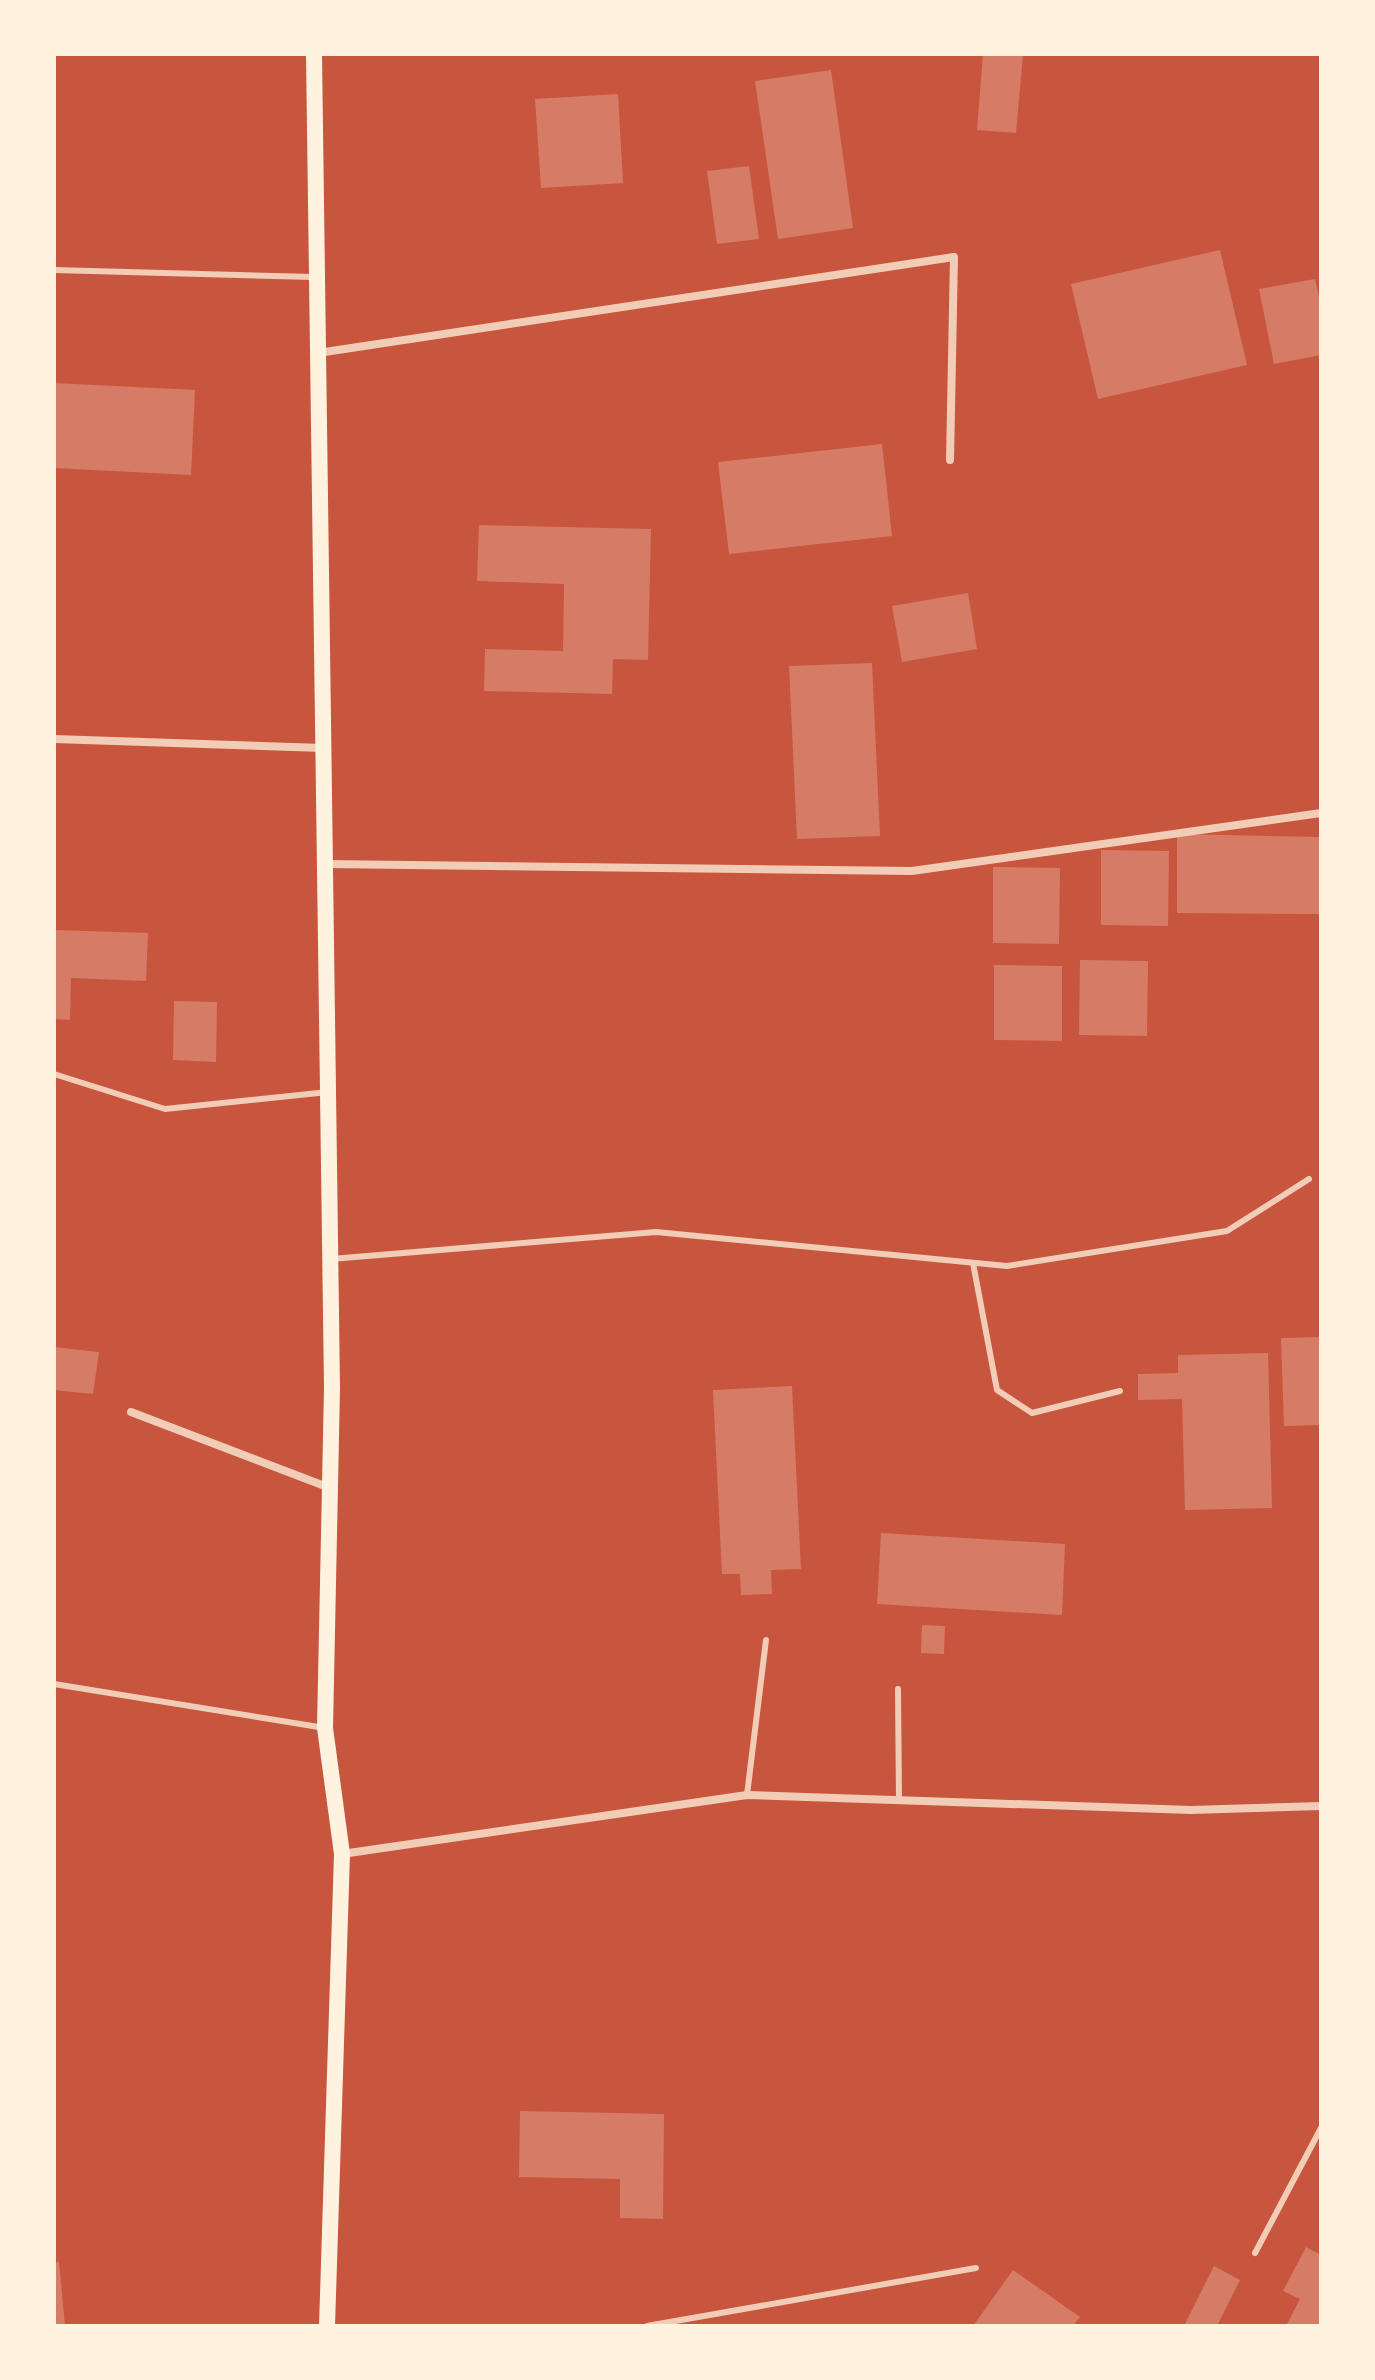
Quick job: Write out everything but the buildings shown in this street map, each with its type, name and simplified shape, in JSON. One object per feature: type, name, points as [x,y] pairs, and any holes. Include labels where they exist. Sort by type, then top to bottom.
[{"type":"main road","points":[[314,54],[331,1259],[325,1728],[342,1854],[327,2326]]},
{"type":"street","points":[[318,353],[954,257],[950,460]]},
{"type":"street","points":[[54,739],[324,748]]},
{"type":"street","points":[[325,864],[912,871],[1321,813]]},
{"type":"street","points":[[131,1412],[330,1488]]},
{"type":"street","points":[[342,1854],[747,1795],[1191,1810],[1321,1806]]},
{"type":"lane","points":[[54,270],[318,277]]},
{"type":"lane","points":[[54,1074],[165,1109],[328,1092]]},
{"type":"lane","points":[[331,1259],[656,1232],[1007,1266],[1227,1231],[1309,1179]]},
{"type":"lane","points":[[973,1263],[997,1390],[1032,1413],[1120,1391]]},
{"type":"lane","points":[[747,1795],[766,1640]]},
{"type":"lane","points":[[54,1684],[325,1728]]},
{"type":"lane","points":[[898,1689],[899,1801]]},
{"type":"lane","points":[[1255,2253],[1321,2128]]},
{"type":"lane","points":[[647,2326],[976,2268]]}]
